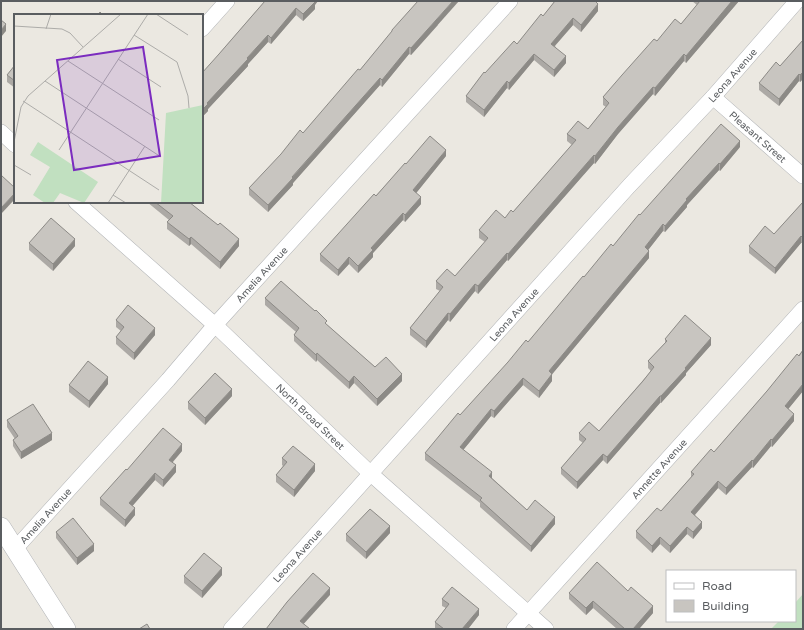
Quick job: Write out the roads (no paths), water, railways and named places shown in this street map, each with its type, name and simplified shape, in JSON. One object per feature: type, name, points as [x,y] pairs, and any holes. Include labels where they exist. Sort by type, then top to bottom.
[{"type":"street","points":[[203,28],[227,1]]},
{"type":"street","name":"Amelia Avenue","points":[[15,549],[138,414],[215,325],[510,1]]},
{"type":"street","name":"Leona Avenue","points":[[231,629],[629,186],[713,97],[797,1]]},
{"type":"street","name":"Pleasant Street","points":[[713,97],[803,176]]},
{"type":"street","points":[[1,132],[14,145]]},
{"type":"street","name":"North Broad Street","points":[[77,203],[215,325],[371,474],[546,629]]},
{"type":"street","name":"Annette Avenue","points":[[514,629],[803,308]]},
{"type":"street","points":[[1,527],[66,629]]}]
